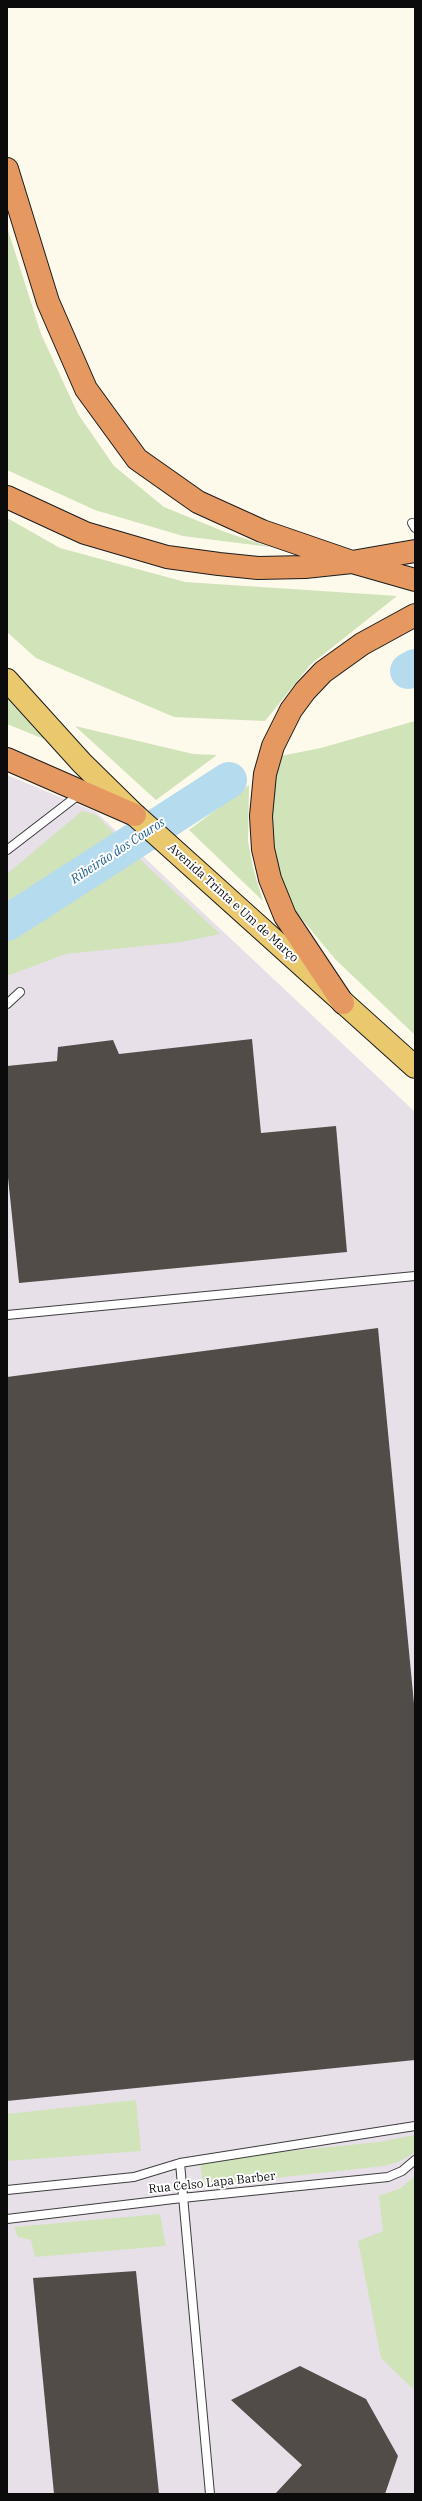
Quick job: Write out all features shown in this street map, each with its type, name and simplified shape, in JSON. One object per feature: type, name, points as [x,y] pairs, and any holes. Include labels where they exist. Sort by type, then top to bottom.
[{"type":"highway","points":[[7,170],[48,302],[86,389],[137,459],[198,502],[262,531],[352,562],[415,580]]},
{"type":"highway","points":[[7,497],[44,516],[85,533],[167,557],[258,568],[352,562],[415,551]]},
{"type":"highway","points":[[343,1003],[285,916],[270,879],[262,849],[261,816],[266,774],[273,746],[291,710],[305,691],[323,672],[362,644],[415,615]]},
{"type":"highway","points":[[7,759],[83,791],[139,818]]},
{"type":"main road","name":"Avenida Trinta e Um de Março","points":[[7,680],[82,763],[139,818],[415,1067]]},
{"type":"lane","points":[[7,850],[83,791]]},
{"type":"lane","points":[[7,994],[20,992],[7,1004]]},
{"type":"lane","points":[[7,1315],[415,1276]]},
{"type":"lane","points":[[7,2190],[134,2177],[180,2163],[415,2126]]},
{"type":"lane","name":"Rua Celso Lapa Barber","points":[[7,2219],[182,2198],[388,2177],[402,2171],[415,2160]]},
{"type":"lane","points":[[180,2163],[210,2494]]},
{"type":"shaded area","points":[[7,775],[96,812],[415,1112],[415,2494],[7,2494]]},
{"type":"green space","points":[[7,227],[41,334],[78,414],[114,466],[164,507],[225,532],[270,547],[183,536],[95,510],[7,470]]},
{"type":"green space","points":[[7,518],[60,548],[185,582],[397,596],[310,665],[265,721],[174,717],[36,658],[7,632]]},
{"type":"green space","points":[[7,695],[54,743],[7,724]]},
{"type":"green space","points":[[415,721],[415,1035],[336,960],[296,912],[275,866],[270,815],[272,782],[281,756],[321,748]]},
{"type":"green space","points":[[75,726],[193,754],[217,755],[156,800]]},
{"type":"green space","points":[[249,785],[248,841],[253,868],[263,901],[189,830]]},
{"type":"green space","points":[[82,811],[96,815],[122,841],[7,916],[7,874]]},
{"type":"green space","points":[[130,850],[220,934],[182,942],[66,954],[7,976],[7,933]]},
{"type":"green space","points":[[136,2100],[141,2151],[7,2161],[7,2114]]},
{"type":"green space","points":[[415,2135],[415,2150],[412,2154],[398,2162],[384,2166],[203,2186],[200,2160],[379,2142]]},
{"type":"green space","points":[[415,2176],[415,2371],[413,2389],[381,2358],[358,2241],[383,2231],[379,2196],[401,2188]]},
{"type":"green space","points":[[160,2214],[166,2246],[35,2257],[31,2240],[18,2237],[14,2227]]},
{"type":"building","points":[[252,1039],[261,1133],[336,1126],[347,1252],[19,1283],[7,1168],[7,1066],[57,1061],[58,1047],[113,1040],[119,1054]]},
{"type":"building","points":[[378,1328],[415,1714],[415,2060],[7,2101],[7,1377]]},
{"type":"building","points":[[136,2271],[159,2494],[54,2494],[33,2278]]},
{"type":"building","points":[[300,2366],[366,2399],[398,2456],[385,2494],[275,2494],[302,2465],[231,2400]]},
{"type":"waterway","name":"Ribeirão dos Couros","points":[[408,671],[415,667]]},
{"type":"waterway","name":"Ribeirão dos Couros","points":[[7,923],[229,780]]}]
